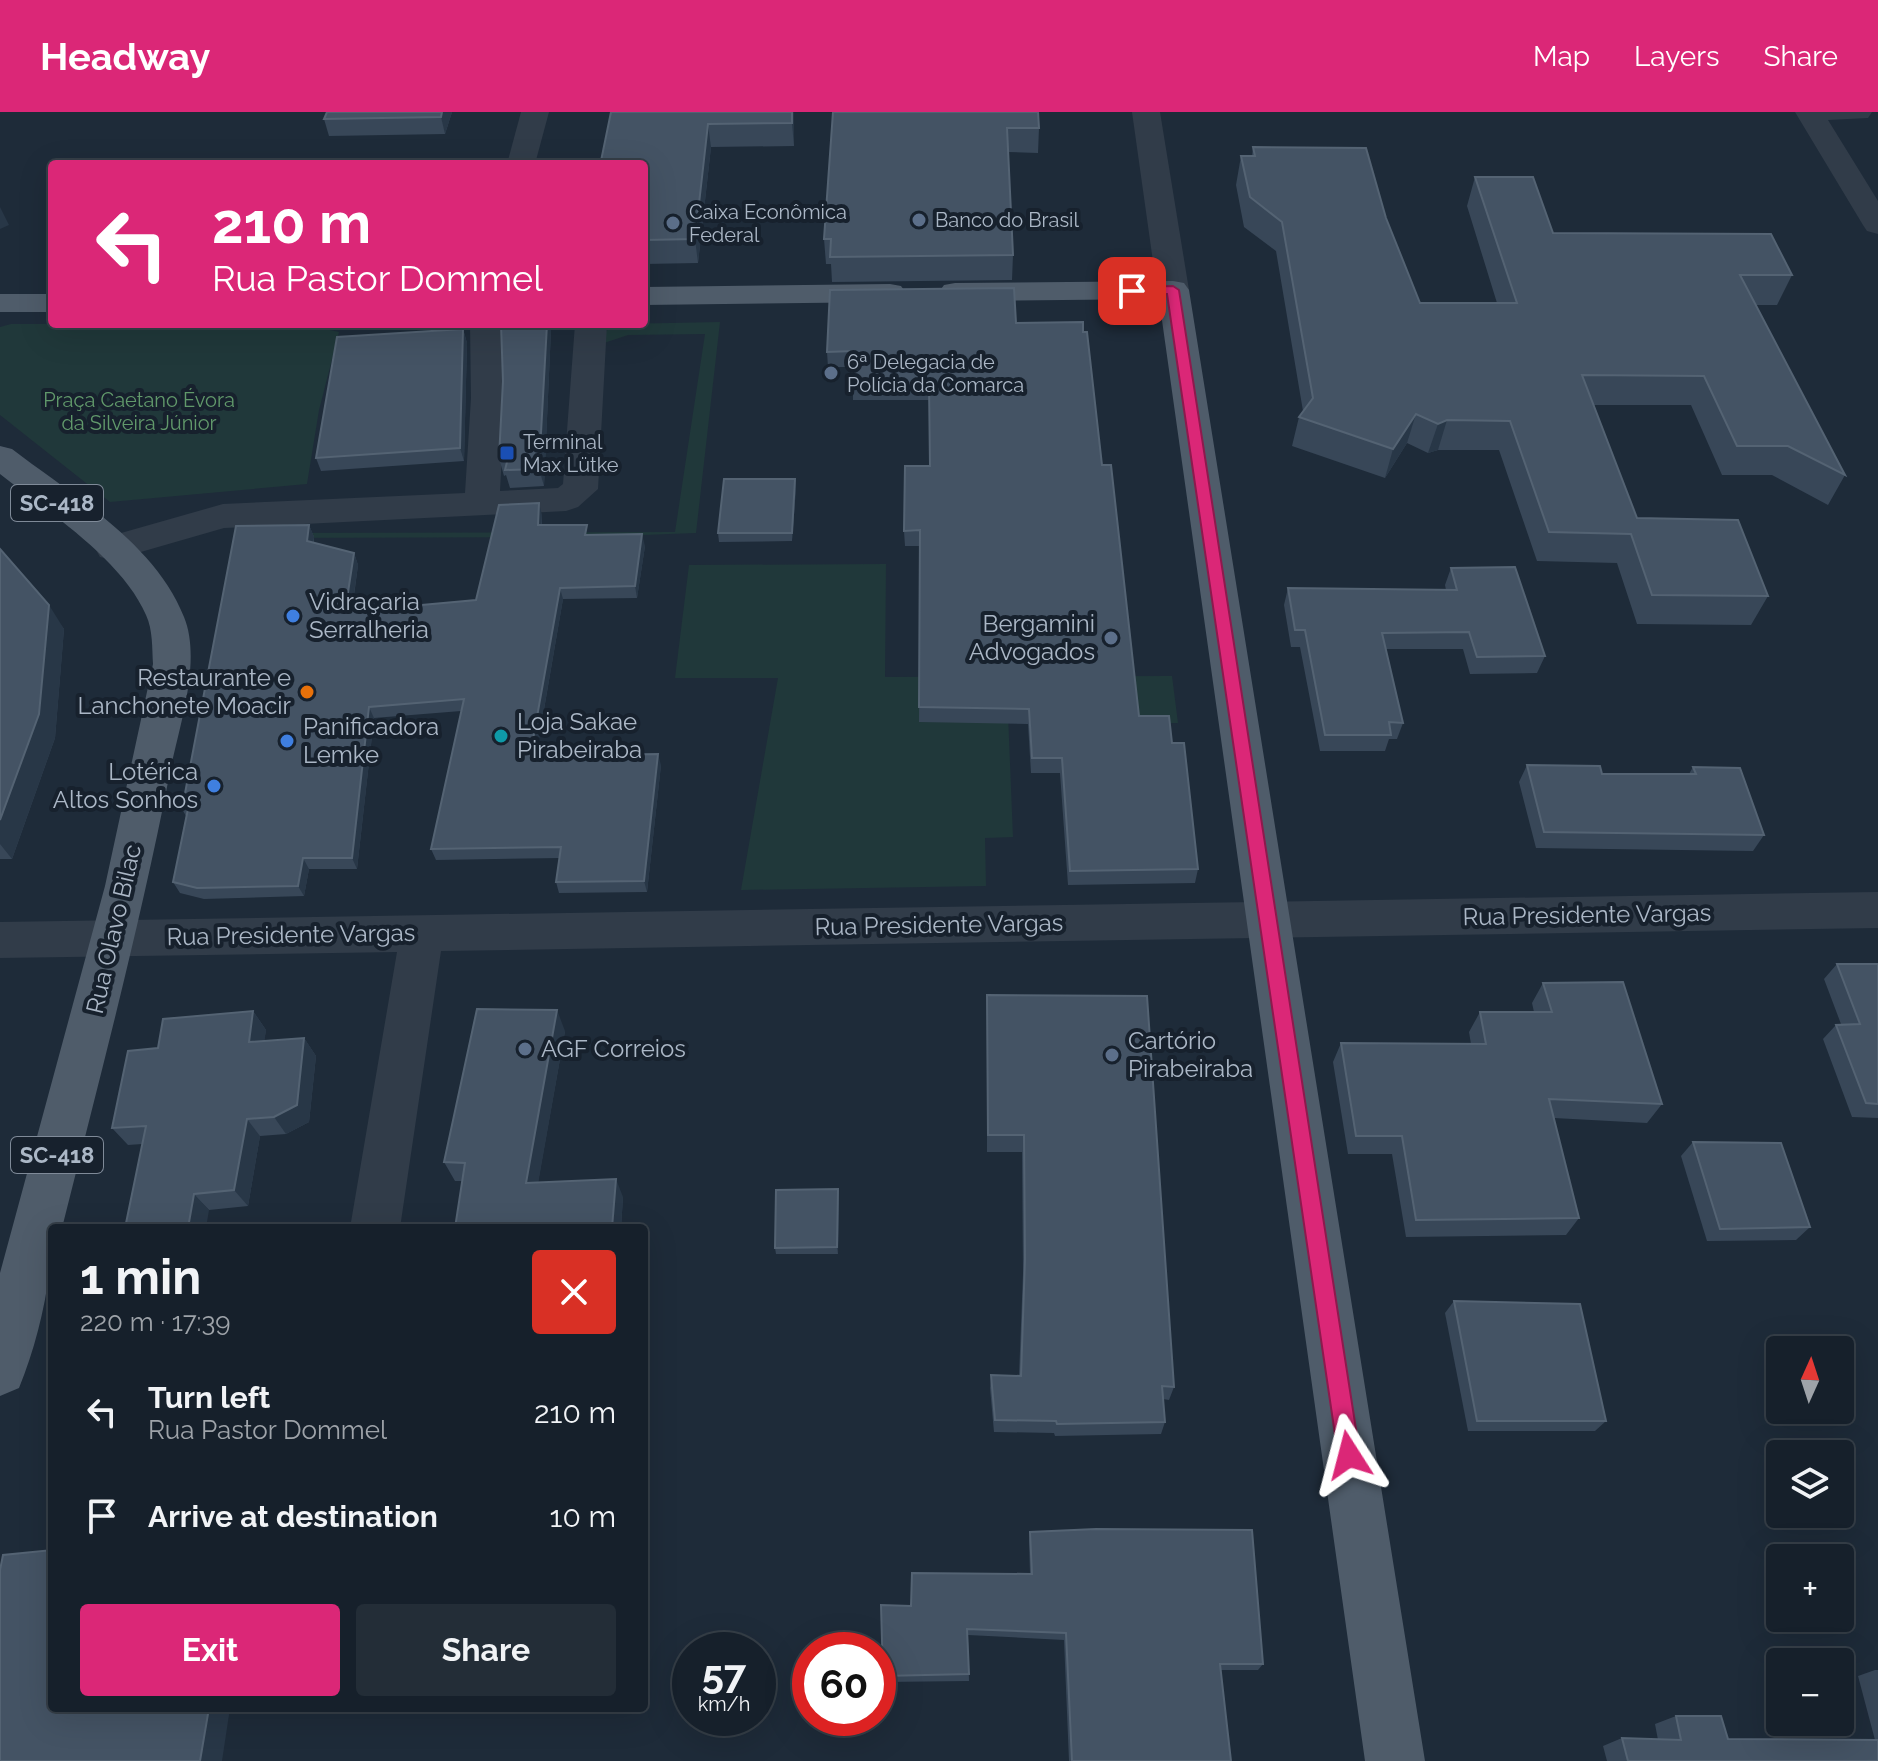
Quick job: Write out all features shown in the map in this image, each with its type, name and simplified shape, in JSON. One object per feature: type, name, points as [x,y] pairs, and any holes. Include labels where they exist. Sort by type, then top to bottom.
[{"type":"main road","points":[[648,296],[1173,290],[1395,1761]]},
{"type":"main road","name":"Rua Olavo Bilac","points":[[0,457],[113,548],[151,589],[171,638],[172,664],[113,938],[0,1370]]},
{"type":"street","points":[[522,160],[535,112]]},
{"type":"street","points":[[1146,112],[1173,290]]},
{"type":"street","points":[[1809,112],[1858,112]]},
{"type":"street","points":[[1809,112],[1878,225]]},
{"type":"street","points":[[482,504],[488,398],[486,328]]},
{"type":"street","points":[[113,548],[223,516],[566,499],[580,489],[591,328]]},
{"type":"street","name":"Rua Presidente Vargas","points":[[0,940],[1878,910]]},
{"type":"street","points":[[376,1224],[422,934]]},
{"type":"green space","points":[[720,322],[696,533],[590,537],[241,538],[242,533],[675,532],[705,334],[628,335],[598,345],[600,334],[611,328],[648,328],[648,323]]},
{"type":"green space","name":"Praça Caetano Évora da Silveira Júnior","points":[[48,324],[48,328],[321,328],[339,332],[319,410],[307,484],[110,502],[0,415],[0,327]]},
{"type":"green space","points":[[886,564],[885,677],[1172,676],[1178,723],[1052,724],[1007,689],[1013,837],[985,838],[986,886],[741,890],[778,678],[675,678],[689,565]]},
{"type":"building","points":[[327,112],[442,112],[441,117],[324,119]]},
{"type":"building","points":[[611,112],[792,112],[792,123],[708,124],[695,239],[648,240],[648,160],[601,160]]},
{"type":"building","points":[[833,112],[1038,112],[1039,128],[1007,128],[1013,255],[830,257],[831,239],[824,239]]},
{"type":"building","points":[[1253,147],[1366,148],[1386,218],[1420,303],[1517,303],[1475,177],[1533,177],[1553,233],[1771,234],[1792,275],[1740,275],[1845,475],[1788,446],[1737,446],[1704,376],[1582,375],[1637,518],[1738,520],[1768,596],[1652,595],[1631,534],[1549,532],[1510,421],[1447,420],[1438,424],[1416,414],[1393,449],[1299,417],[1313,398],[1282,222],[1250,197],[1241,156],[1255,156]]},
{"type":"building","points":[[1014,288],[1016,323],[1083,322],[1083,332],[1087,332],[1102,465],[1111,465],[1139,716],[1169,716],[1172,743],[1184,743],[1198,869],[1070,871],[1062,758],[1032,758],[1029,709],[919,707],[920,530],[904,531],[905,466],[930,466],[929,384],[852,384],[854,351],[827,352],[830,290]]},
{"type":"building","points":[[501,328],[547,328],[539,469],[505,470],[508,458],[499,458],[503,381]]},
{"type":"building","points":[[463,329],[460,448],[316,458],[337,337]]},
{"type":"building","points":[[724,479],[795,479],[792,533],[718,533]]},
{"type":"building","points":[[539,503],[538,525],[587,525],[585,535],[642,534],[635,586],[560,588],[530,756],[658,754],[644,881],[556,882],[561,847],[431,849],[464,699],[369,707],[352,858],[303,858],[298,886],[197,888],[173,882],[188,809],[182,809],[236,526],[309,525],[307,541],[354,553],[345,612],[476,600],[499,505]]},
{"type":"building","points":[[0,549],[49,605],[39,714],[0,820]]},
{"type":"building","points":[[1515,567],[1545,656],[1477,657],[1469,632],[1382,633],[1403,723],[1389,722],[1391,735],[1325,735],[1305,630],[1295,630],[1288,588],[1457,590],[1451,568]]},
{"type":"building","points":[[1527,765],[1600,766],[1602,774],[1696,774],[1693,767],[1740,768],[1764,835],[1544,832]]},
{"type":"building","points":[[1837,964],[1878,964],[1878,1104],[1866,1103],[1836,1025],[1860,1024]]},
{"type":"building","points":[[1623,982],[1662,1104],[1549,1099],[1579,1218],[1416,1220],[1402,1136],[1356,1136],[1341,1043],[1486,1044],[1480,1012],[1552,1012],[1543,983]]},
{"type":"building","points":[[987,995],[1147,996],[1174,1387],[1162,1386],[1165,1422],[1057,1424],[1056,1421],[995,1420],[991,1375],[1021,1376],[1025,1259],[1024,1135],[988,1135]]},
{"type":"building","points":[[477,1009],[557,1010],[526,1183],[616,1179],[612,1224],[456,1224],[465,1163],[444,1162]]},
{"type":"building","points":[[253,1011],[249,1042],[304,1038],[297,1105],[274,1117],[247,1119],[234,1190],[194,1194],[189,1224],[126,1224],[146,1126],[112,1128],[128,1051],[158,1048],[163,1019]]},
{"type":"building","points":[[1693,1142],[1781,1143],[1810,1227],[1720,1229]]},
{"type":"building","points":[[838,1189],[837,1247],[775,1248],[776,1190]]},
{"type":"building","points":[[1454,1301],[1580,1304],[1606,1421],[1477,1421]]},
{"type":"building","points":[[1096,1529],[1252,1530],[1263,1664],[1220,1664],[1231,1761],[1072,1761],[1066,1633],[967,1629],[969,1674],[896,1676],[896,1632],[882,1632],[881,1605],[911,1606],[912,1573],[1032,1574],[1030,1532]]},
{"type":"building","points":[[48,1550],[48,1712],[208,1712],[200,1761],[0,1761],[0,1570],[3,1555]]},
{"type":"building","points":[[1676,1716],[1721,1716],[1728,1739],[1878,1740],[1878,1761],[1628,1761],[1622,1738],[1681,1740]]},
{"type":"place","name":"Banco do Brasil","points":[[919,220]]},
{"type":"place","name":"Caixa Econômica Federal","points":[[673,223]]},
{"type":"place","name":"6ª Delegacia de Polícia da Comarca","points":[[831,373]]},
{"type":"place","name":"Terminal Max Lütke","points":[[507,453]]},
{"type":"place","name":"Vidraçaria Serralheria","points":[[293,616]]},
{"type":"place","name":"Bergamini Advogados","points":[[1111,638]]},
{"type":"place","name":"Restaurante e Lanchonete Moacir","points":[[307,692]]},
{"type":"place","name":"Loja Sakae Pirabeiraba","points":[[501,736]]},
{"type":"place","name":"Panificadora Lemke","points":[[287,741]]},
{"type":"place","name":"Lotérica Altos Sonhos","points":[[214,786]]},
{"type":"place","name":"AGF Correios","points":[[525,1049]]},
{"type":"place","name":"Cartório Pirabeiraba","points":[[1112,1055]]},
{"type":"route","points":[[1132,291],[1173,290],[1349,1455]]}]
